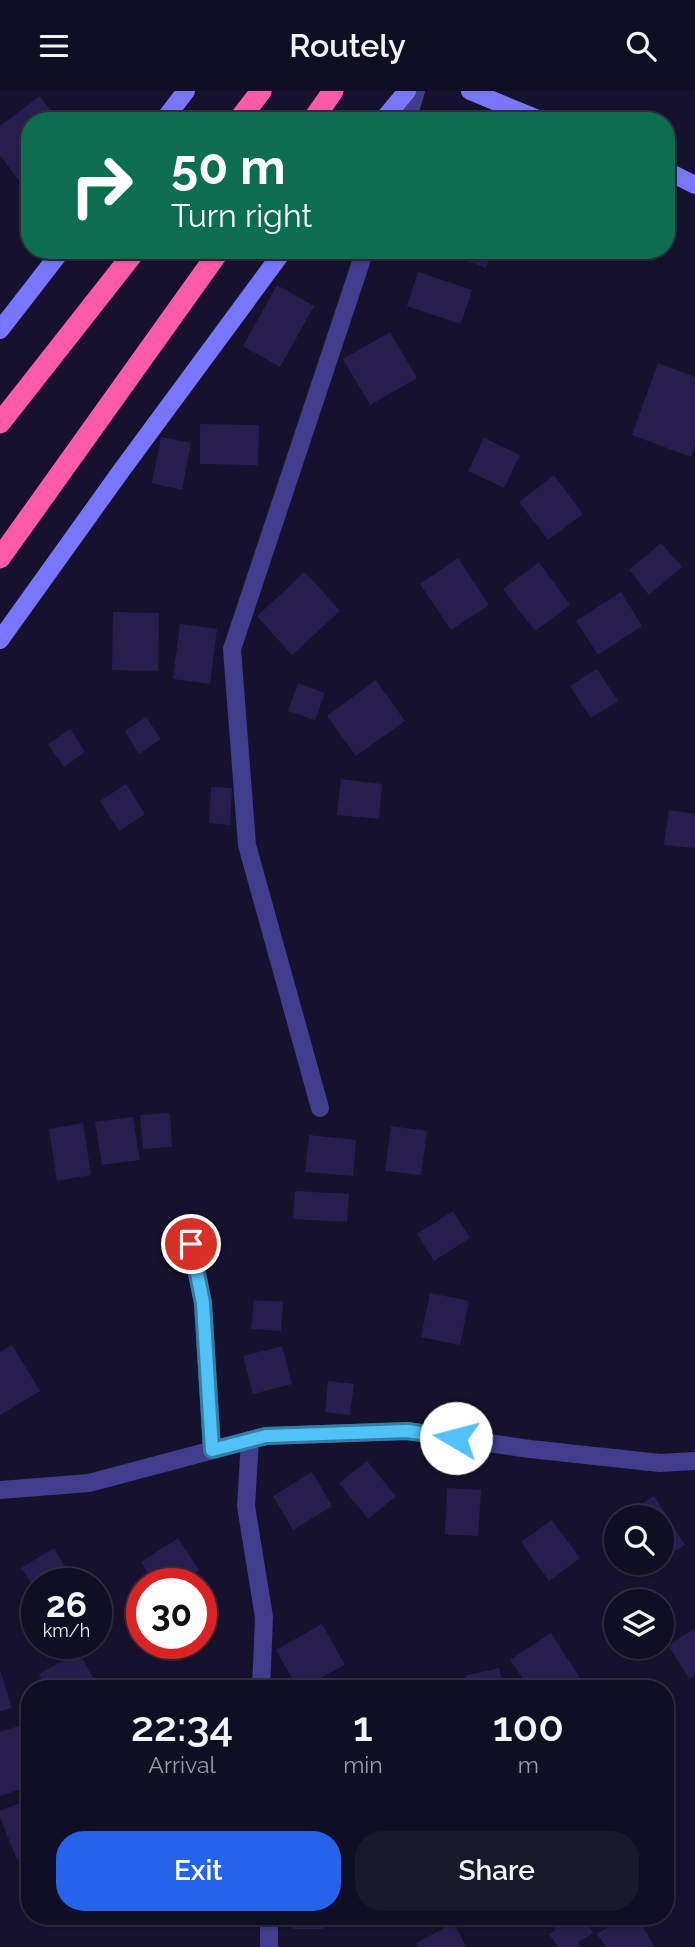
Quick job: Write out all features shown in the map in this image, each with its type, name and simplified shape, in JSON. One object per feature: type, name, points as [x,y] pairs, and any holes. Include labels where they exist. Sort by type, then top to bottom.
[{"type":"highway","points":[[244,112],[261,91]]},
{"type":"highway","points":[[318,112],[333,91]]},
{"type":"highway","points":[[0,423],[129,259]]},
{"type":"highway","points":[[0,558],[213,259]]},
{"type":"street","points":[[170,112],[186,91]]},
{"type":"street","points":[[390,112],[407,91]]},
{"type":"street","points":[[410,112],[416,91]]},
{"type":"street","points":[[470,91],[521,112]]},
{"type":"street","points":[[675,175],[695,185]]},
{"type":"street","points":[[0,330],[55,259]]},
{"type":"street","points":[[0,640],[277,259]]},
{"type":"street","points":[[320,1108],[247,845],[232,649],[362,259]]},
{"type":"street","points":[[191,1244],[203,1303],[212,1450]]},
{"type":"street","points":[[0,1490],[89,1483],[266,1436],[407,1431],[660,1463],[695,1461]]},
{"type":"street","points":[[250,1440],[246,1506],[264,1617],[261,1680]]},
{"type":"street","points":[[268,1947],[269,1925]]},
{"type":"building","points":[[40,96],[52,112],[21,112],[21,184],[0,155],[0,126]]},
{"type":"building","points":[[464,259],[490,259],[486,268]]},
{"type":"building","points":[[418,272],[472,290],[461,324],[407,306]]},
{"type":"building","points":[[277,285],[314,306],[280,367],[243,346]]},
{"type":"building","points":[[390,332],[417,378],[370,405],[343,359]]},
{"type":"building","points":[[658,363],[695,377],[695,445],[691,457],[632,435]]},
{"type":"building","points":[[200,424],[259,425],[258,465],[200,464]]},
{"type":"building","points":[[161,437],[191,443],[182,490],[152,483]]},
{"type":"building","points":[[484,438],[520,455],[504,488],[468,471]]},
{"type":"building","points":[[554,475],[583,514],[548,540],[519,502]]},
{"type":"building","points":[[661,543],[682,567],[649,595],[629,570]]},
{"type":"building","points":[[458,558],[489,605],[451,630],[420,584]]},
{"type":"building","points":[[539,562],[570,605],[535,631],[503,589]]},
{"type":"building","points":[[305,572],[340,611],[292,655],[257,616]]},
{"type":"building","points":[[621,592],[642,626],[598,655],[576,621]]},
{"type":"building","points":[[113,612],[159,613],[158,671],[112,670]]},
{"type":"building","points":[[180,624],[217,629],[210,684],[173,679]]},
{"type":"building","points":[[597,669],[618,701],[591,718],[570,686]]},
{"type":"building","points":[[376,680],[405,721],[356,756],[327,716]]},
{"type":"building","points":[[298,683],[325,693],[315,720],[288,711]]},
{"type":"building","points":[[146,717],[161,739],[139,754],[125,731]]},
{"type":"building","points":[[70,729],[85,752],[64,767],[48,744]]},
{"type":"building","points":[[341,779],[382,784],[379,819],[337,815]]},
{"type":"building","points":[[126,784],[145,814],[119,831],[100,801]]},
{"type":"building","points":[[211,787],[232,788],[230,825],[209,823]]},
{"type":"building","points":[[669,810],[695,814],[695,848],[664,845]]},
{"type":"building","points":[[170,1113],[172,1147],[143,1149],[140,1115]]},
{"type":"building","points":[[133,1117],[140,1160],[102,1165],[95,1122]]},
{"type":"building","points":[[83,1123],[91,1175],[57,1181],[49,1129]]},
{"type":"building","points":[[391,1126],[427,1131],[421,1175],[385,1171]]},
{"type":"building","points":[[309,1135],[356,1140],[353,1176],[305,1172]]},
{"type":"building","points":[[295,1191],[349,1194],[347,1222],[293,1219]]},
{"type":"building","points":[[453,1211],[470,1238],[434,1261],[417,1234]]},
{"type":"building","points":[[430,1293],[469,1301],[460,1345],[421,1337]]},
{"type":"building","points":[[254,1300],[283,1302],[281,1331],[251,1329]]},
{"type":"building","points":[[12,1345],[40,1391],[0,1415],[0,1352]]},
{"type":"building","points":[[282,1346],[292,1384],[253,1394],[243,1356]]},
{"type":"building","points":[[328,1381],[354,1384],[350,1415],[325,1412]]},
{"type":"building","points":[[367,1461],[396,1496],[368,1519],[339,1483]]},
{"type":"building","points":[[312,1472],[332,1506],[293,1530],[273,1496]]},
{"type":"building","points":[[447,1488],[481,1490],[478,1536],[445,1534]]},
{"type":"building","points":[[654,1496],[660,1505],[640,1505]]},
{"type":"building","points":[[552,1520],[580,1558],[549,1581],[521,1542]]},
{"type":"building","points":[[674,1528],[685,1545],[674,1552]]},
{"type":"building","points":[[178,1538],[198,1568],[145,1568],[141,1562]]},
{"type":"building","points":[[54,1548],[66,1568],[21,1568]]},
{"type":"building","points":[[322,1624],[345,1665],[316,1680],[293,1680],[276,1650]]},
{"type":"building","points":[[695,1628],[695,1675],[690,1679],[674,1655],[674,1642]]},
{"type":"building","points":[[551,1633],[581,1680],[524,1680],[510,1660]]},
{"type":"building","points":[[66,1659],[83,1659],[94,1680],[42,1680],[39,1674]]},
{"type":"building","points":[[499,1668],[502,1680],[466,1680],[465,1676]]},
{"type":"building","points":[[0,1670],[12,1708],[0,1711]]},
{"type":"building","points":[[21,1725],[21,1789],[0,1796],[0,1732]]},
{"type":"building","points":[[21,1803],[21,1858],[17,1860],[0,1811]]},
{"type":"building","points":[[293,1925],[323,1925],[323,1929],[293,1929]]},
{"type":"building","points":[[455,1925],[466,1947],[418,1947],[416,1943]]},
{"type":"building","points":[[553,1925],[588,1925],[593,1933],[578,1942],[581,1947],[558,1947],[549,1934],[556,1930]]},
{"type":"building","points":[[612,1925],[642,1925],[655,1947],[606,1947],[597,1934]]},
{"type":"route","points":[[191,1244],[203,1303],[212,1450],[266,1436],[407,1431],[456,1438]]}]
